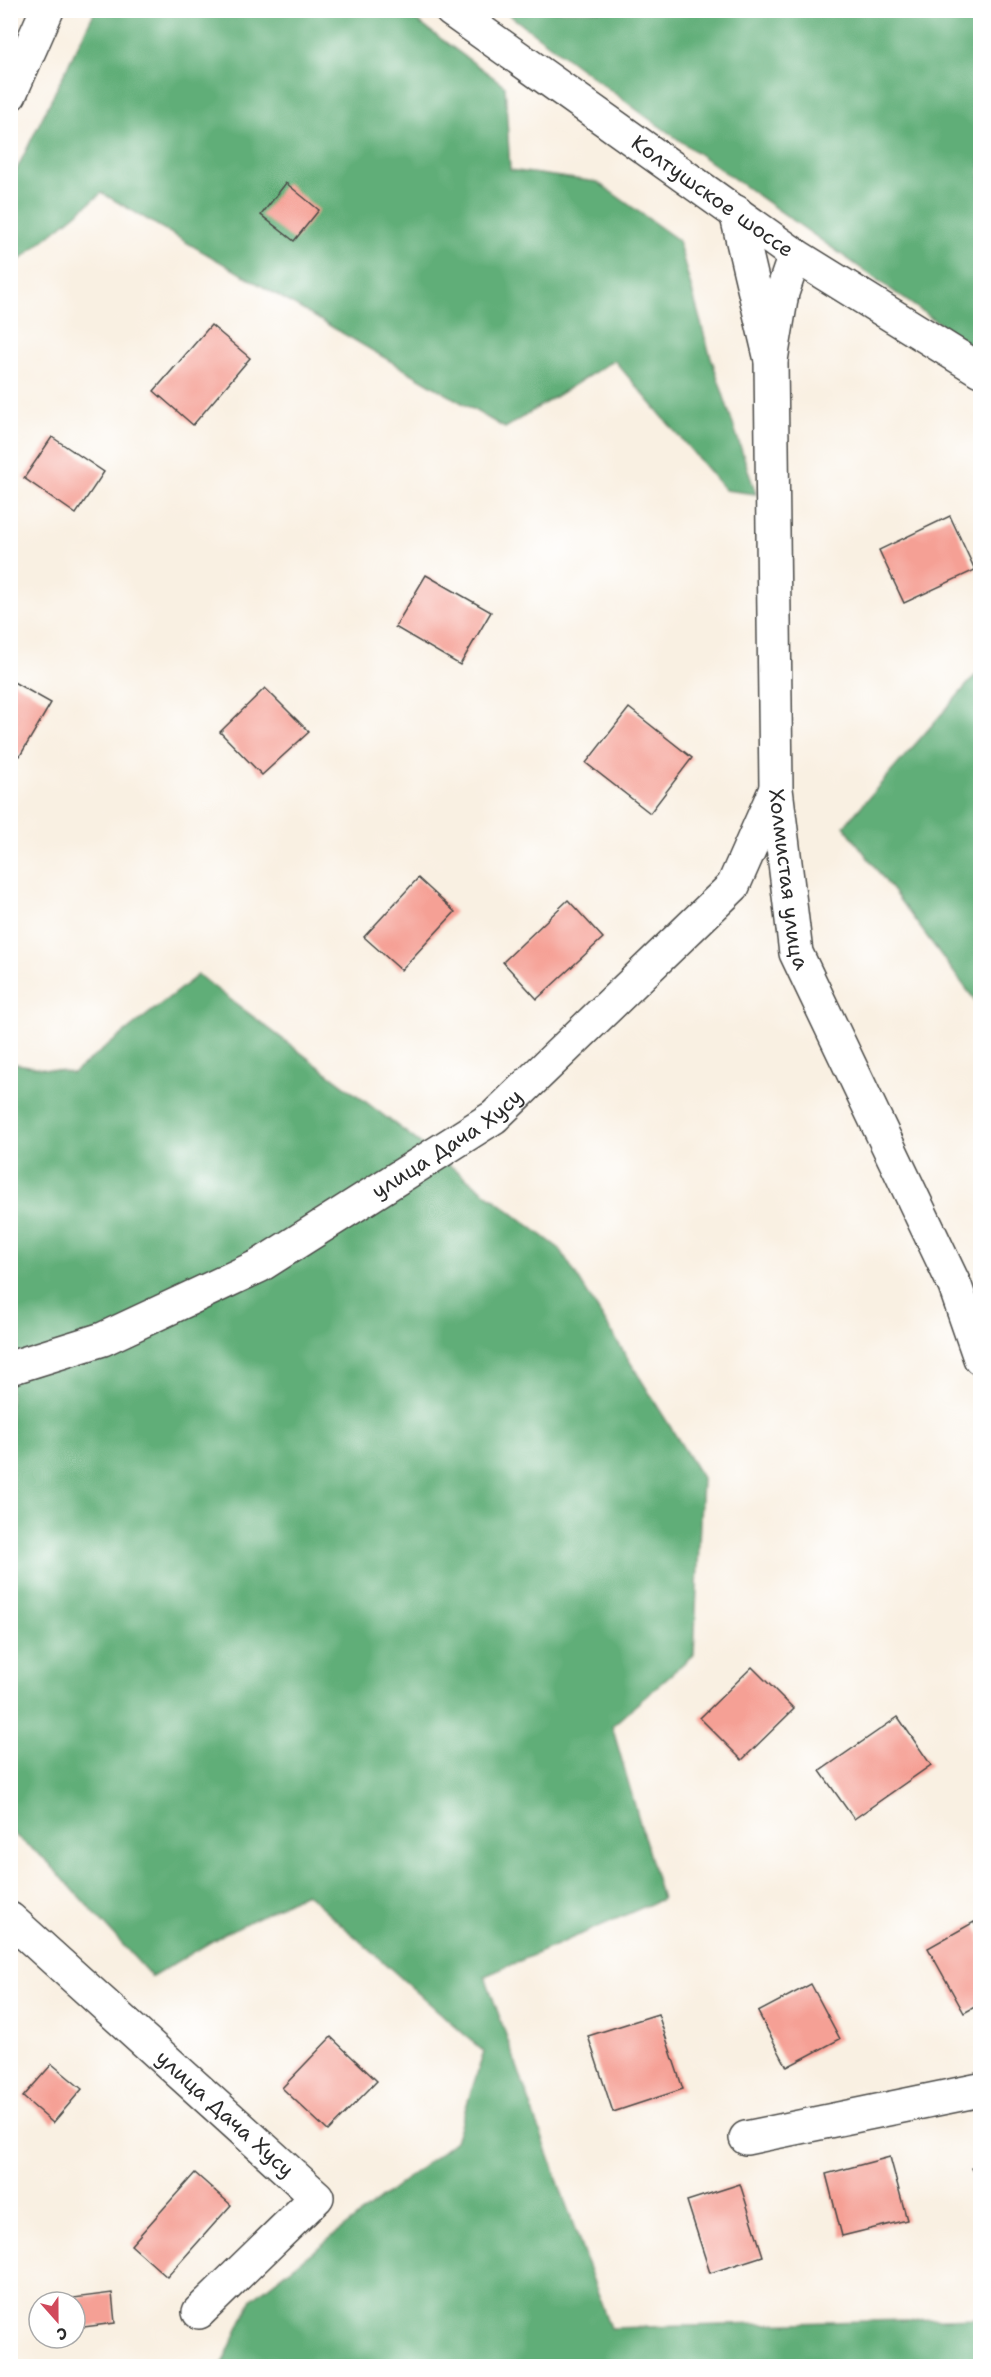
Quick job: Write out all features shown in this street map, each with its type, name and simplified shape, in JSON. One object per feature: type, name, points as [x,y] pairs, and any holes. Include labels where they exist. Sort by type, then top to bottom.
[{"type":"street","points":[[10,94],[46,10]]},
{"type":"street","name":"Колтушское шоссе","points":[[451,10],[795,255],[981,370]]},
{"type":"street","points":[[736,212],[771,360]]},
{"type":"street","points":[[771,360],[782,292],[795,255]]},
{"type":"street","name":"Холмистая улица","points":[[771,360],[776,789],[796,953],[955,1286],[981,1358]]},
{"type":"street","name":"улица Дача Хусу","points":[[10,1368],[103,1339],[259,1266],[494,1117],[734,886],[776,789]]},
{"type":"street","name":"улица Дача Хусу","points":[[10,1919],[317,2197],[199,2312]]},
{"type":"street","points":[[746,2138],[981,2090]]},
{"type":"green space","points":[[95,11],[403,11],[505,86],[510,170],[597,182],[678,240],[707,345],[756,494],[725,490],[614,360],[505,428],[102,193],[11,267],[10,183]]},
{"type":"green space","points":[[504,11],[980,11],[980,350],[645,116]]},
{"type":"green space","points":[[980,670],[980,1007],[844,826]]},
{"type":"green space","points":[[198,975],[560,1249],[702,1478],[694,1654],[612,1726],[662,1899],[485,1976],[610,2328],[980,2318],[980,2366],[221,2366],[252,2299],[455,2141],[484,2052],[306,1893],[224,1934],[152,1977],[47,1861],[11,1832],[10,1063],[73,1073]]},
{"type":"building","points":[[286,183],[319,210],[294,241],[261,215]]},
{"type":"building","points":[[211,325],[250,358],[193,425],[154,391]]},
{"type":"building","points":[[52,437],[104,472],[76,514],[24,478]]},
{"type":"building","points":[[950,516],[975,570],[904,603],[879,550]]},
{"type":"building","points":[[426,575],[491,612],[460,665],[395,627]]},
{"type":"building","points":[[10,680],[51,703],[20,756],[10,750]]},
{"type":"building","points":[[265,688],[309,732],[262,775],[220,732]]},
{"type":"building","points":[[629,708],[692,758],[650,813],[586,763]]},
{"type":"building","points":[[418,878],[455,912],[401,970],[364,937]]},
{"type":"building","points":[[568,900],[603,938],[537,999],[503,962]]},
{"type":"building","points":[[752,1667],[794,1709],[742,1760],[700,1718]]},
{"type":"building","points":[[898,1717],[931,1765],[854,1819],[820,1771]]},
{"type":"building","points":[[974,1922],[980,1934],[980,2004],[964,2013],[928,1948]]},
{"type":"building","points":[[811,1984],[840,2039],[787,2067],[758,2012]]},
{"type":"building","points":[[658,2014],[683,2089],[613,2112],[588,2036]]},
{"type":"building","points":[[331,2037],[377,2081],[328,2131],[282,2088]]},
{"type":"building","points":[[52,2064],[82,2089],[53,2123],[23,2097]]},
{"type":"building","points":[[890,2157],[907,2220],[842,2236],[826,2174]]},
{"type":"building","points":[[980,2163],[980,2184],[972,2168]]},
{"type":"building","points":[[195,2173],[231,2205],[167,2277],[131,2245]]},
{"type":"building","points":[[740,2184],[763,2256],[710,2273],[687,2201]]},
{"type":"building","points":[[112,2293],[115,2323],[87,2327],[87,2296]]}]
